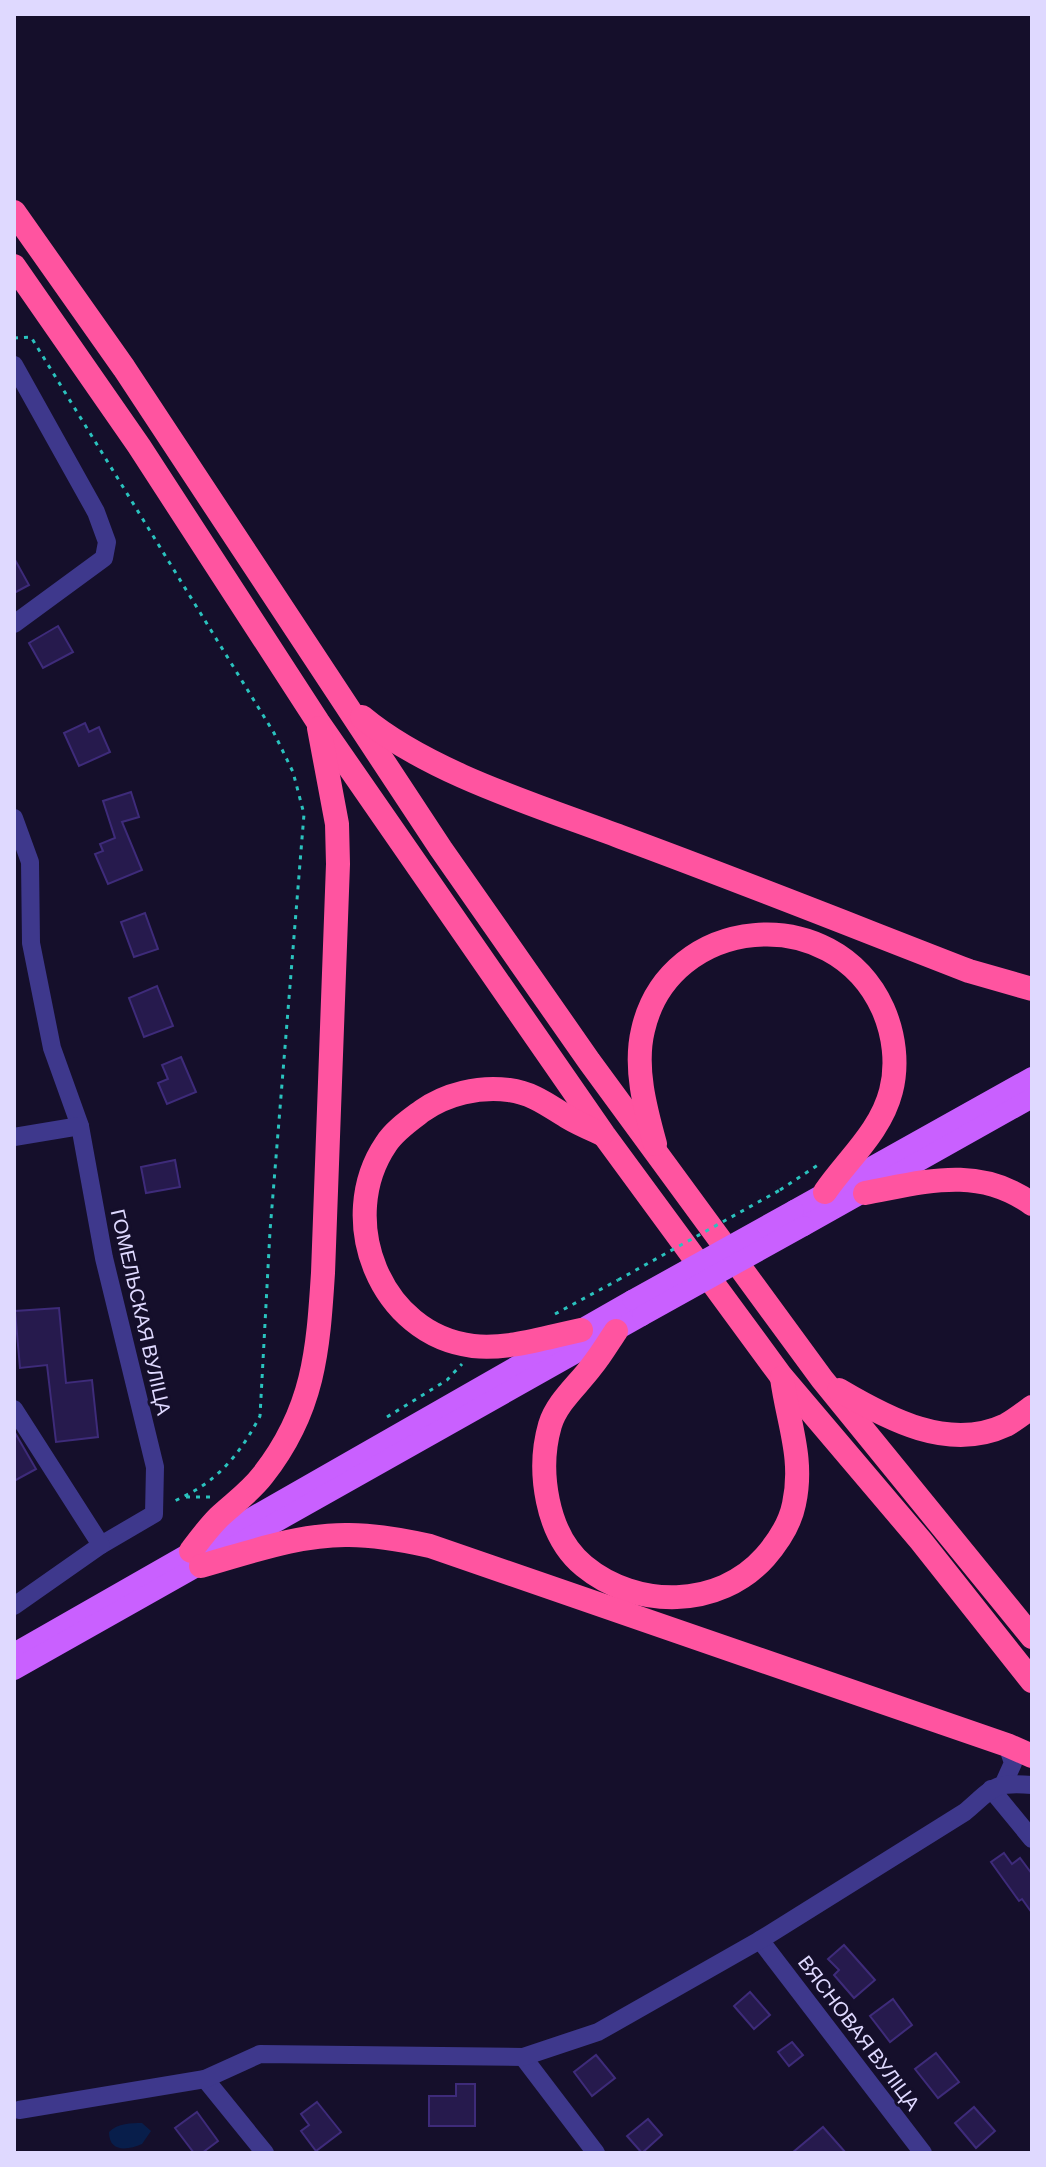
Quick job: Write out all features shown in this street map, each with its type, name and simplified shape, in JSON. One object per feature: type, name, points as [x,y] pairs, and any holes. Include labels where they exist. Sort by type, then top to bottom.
[{"type":"highway","points":[[14,212],[124,368],[441,849],[658,1158],[822,1379],[1032,1637]]},
{"type":"highway","points":[[14,266],[139,446],[318,722],[604,1135],[781,1376],[921,1541],[1032,1681]]},
{"type":"highway","points":[[347,705],[378,731],[418,756],[521,799],[969,971],[1032,989]]},
{"type":"highway","points":[[196,1558],[209,1527],[263,1476],[287,1440],[304,1407],[319,1340],[338,864],[337,824],[323,762],[318,722]]},
{"type":"highway","points":[[658,1158],[646,1110],[640,1061],[643,1030],[653,1002],[670,978],[692,958],[730,939],[769,933],[814,941],[849,961],[874,988],[889,1022],[895,1055],[891,1092],[876,1128],[825,1192]]},
{"type":"highway","points":[[581,1330],[504,1346],[476,1347],[425,1332],[406,1316],[384,1289],[369,1256],[363,1210],[370,1175],[386,1142],[435,1102],[469,1091],[509,1090],[542,1100],[570,1119],[604,1135]]},
{"type":"highway","points":[[865,1193],[945,1179],[986,1181],[1032,1204]]},
{"type":"highway","points":[[616,1331],[593,1366],[567,1394],[551,1422],[544,1454],[546,1496],[558,1532],[582,1565],[619,1587],[658,1598],[692,1597],[724,1587],[754,1570],[779,1541],[794,1507],[798,1467],[795,1437],[781,1376]]},
{"type":"highway","points":[[822,1379],[872,1410],[938,1435],[973,1435],[1006,1425],[1032,1407]]},
{"type":"highway","points":[[196,1558],[346,1534],[387,1537],[430,1546],[1032,1756]]},
{"type":"main road","points":[[799,1218],[825,1192],[1032,1077]]},
{"type":"main road","points":[[14,1670],[196,1558],[581,1330],[637,1308],[799,1218],[865,1193],[1032,1098]]},
{"type":"main road","points":[[14,1653],[616,1331],[637,1308]]},
{"type":"street","points":[[14,365],[96,512],[107,542],[104,558],[14,624]]},
{"type":"street","name":"ГОМЕЛЬСКАЯ ВУЛІЦА","points":[[14,818],[30,862],[31,943],[52,1048],[80,1126],[104,1258],[155,1467],[154,1514]]},
{"type":"street","points":[[14,1137],[80,1126]]},
{"type":"street","points":[[14,1409],[101,1545]]},
{"type":"street","points":[[14,1606],[101,1545],[154,1514]]},
{"type":"street","points":[[19,2110],[205,2079],[260,2054],[523,2057],[598,2032],[760,1940],[965,1812],[998,1786],[1013,1763],[1007,1745]]},
{"type":"street","points":[[998,1786],[1032,1785]]},
{"type":"street","points":[[998,1786],[1032,1839]]},
{"type":"street","name":"ВЯСНОВАЯ ВУЛІЦА","points":[[760,1940],[923,2153]]},
{"type":"street","points":[[523,2057],[596,2153]]},
{"type":"street","points":[[205,2079],[265,2153]]},
{"type":"path","points":[[14,338],[31,337],[245,685],[293,772],[304,814],[272,1202],[260,1416],[228,1465],[203,1486],[154,1514]]},
{"type":"path","points":[[550,1317],[780,1190],[829,1158]]},
{"type":"path","points":[[182,1497],[218,1497]]},
{"type":"water","points":[[142,2123],[151,2131],[142,2144],[120,2148],[112,2144],[109,2132],[113,2129],[125,2124]]},
{"type":"building","points":[[14,558],[29,585],[14,593]]},
{"type":"building","points":[[58,626],[73,652],[43,668],[29,643]]},
{"type":"building","points":[[85,723],[89,732],[99,727],[110,752],[79,766],[64,733]]},
{"type":"building","points":[[131,792],[139,817],[122,822],[142,870],[108,884],[95,854],[103,851],[100,844],[115,838],[103,801]]},
{"type":"building","points":[[145,913],[158,949],[134,957],[121,922]]},
{"type":"building","points":[[157,986],[173,1026],[144,1037],[129,998]]},
{"type":"building","points":[[181,1057],[196,1092],[167,1104],[158,1083],[168,1079],[162,1065]]},
{"type":"building","points":[[175,1160],[180,1187],[146,1193],[141,1167]]},
{"type":"building","points":[[59,1308],[66,1383],[92,1380],[98,1437],[56,1442],[47,1365],[20,1368],[15,1311]]},
{"type":"building","points":[[14,1431],[36,1469],[14,1481]]},
{"type":"building","points":[[1004,1853],[1012,1864],[1020,1858],[1032,1874],[1032,1913],[1022,1899],[1019,1901],[991,1862]]},
{"type":"building","points":[[844,1945],[875,1980],[854,1998],[834,1975],[839,1970],[828,1959]]},
{"type":"building","points":[[750,1992],[770,2015],[754,2029],[734,2006]]},
{"type":"building","points":[[893,1999],[912,2025],[890,2042],[870,2016]]},
{"type":"building","points":[[792,2042],[803,2055],[789,2066],[778,2052]]},
{"type":"building","points":[[936,2053],[959,2082],[938,2098],[915,2069]]},
{"type":"building","points":[[596,2055],[615,2078],[592,2096],[574,2072]]},
{"type":"building","points":[[456,2084],[475,2084],[475,2126],[429,2126],[429,2096],[456,2096]]},
{"type":"building","points":[[317,2102],[341,2132],[316,2151],[301,2131],[309,2125],[301,2114]]},
{"type":"building","points":[[974,2107],[995,2131],[976,2148],[955,2123]]},
{"type":"building","points":[[197,2112],[218,2141],[202,2153],[194,2153],[175,2128]]},
{"type":"building","points":[[648,2119],[662,2135],[642,2153],[627,2136]]},
{"type":"building","points":[[823,2127],[846,2153],[792,2153]]}]
